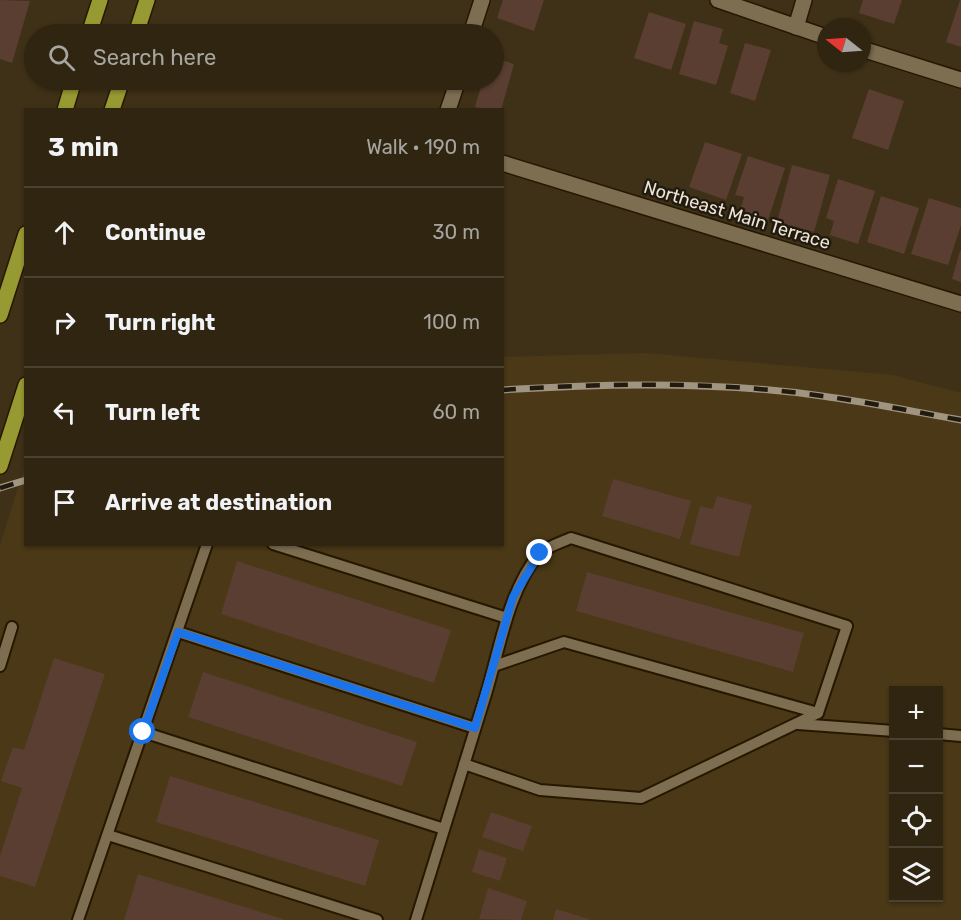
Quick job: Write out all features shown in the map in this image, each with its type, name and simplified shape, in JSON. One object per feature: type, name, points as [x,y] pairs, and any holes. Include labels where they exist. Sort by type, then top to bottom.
[{"type":"main road","points":[[92,24],[100,0]]},
{"type":"main road","points":[[139,24],[147,0]]},
{"type":"main road","points":[[70,108],[73,90]]},
{"type":"main road","points":[[113,108],[119,90]]},
{"type":"main road","points":[[0,315],[24,240]]},
{"type":"main road","points":[[0,466],[24,391]]},
{"type":"street","points":[[474,24],[482,0]]},
{"type":"street","points":[[718,0],[817,34]]},
{"type":"street","points":[[796,27],[804,0]]},
{"type":"street","points":[[871,52],[961,80]]},
{"type":"street","points":[[449,108],[455,90]]},
{"type":"street","name":"Northeast Main Terrace","points":[[504,164],[961,304]]},
{"type":"lane","points":[[416,920],[513,597],[540,553],[571,537],[847,626],[818,713],[641,798],[540,790],[464,764]]},
{"type":"lane","points":[[78,920],[206,546]]},
{"type":"lane","points":[[279,546],[507,618]]},
{"type":"lane","points":[[0,666],[12,627]]},
{"type":"lane","points":[[178,632],[475,728]]},
{"type":"lane","points":[[494,666],[564,642],[818,713]]},
{"type":"lane","points":[[797,724],[889,731]]},
{"type":"lane","points":[[143,732],[444,829]]},
{"type":"lane","points":[[943,734],[961,736]]},
{"type":"lane","points":[[108,835],[377,920]]},
{"type":"shaded area","points":[[647,353],[893,375],[961,393],[961,920],[0,920],[0,545],[24,468],[24,546],[504,546],[504,357]]},
{"type":"building","points":[[0,0],[30,1],[12,63],[0,59]]},
{"type":"building","points":[[503,0],[544,0],[534,31],[497,18]]},
{"type":"building","points":[[863,0],[902,0],[894,24],[859,13]]},
{"type":"building","points":[[961,0],[961,47],[946,42]]},
{"type":"building","points":[[649,12],[686,24],[671,70],[634,58]]},
{"type":"building","points":[[694,21],[723,29],[719,43],[728,46],[716,85],[679,74]]},
{"type":"building","points":[[745,43],[771,50],[755,101],[730,93]]},
{"type":"building","points":[[504,61],[514,64],[502,108],[475,107],[480,90],[504,90]]},
{"type":"building","points":[[869,89],[904,101],[888,150],[852,138]]},
{"type":"building","points":[[705,142],[742,154],[726,200],[689,187]]},
{"type":"building","points":[[748,156],[785,168],[768,220],[740,211],[744,197],[735,195]]},
{"type":"building","points":[[792,165],[830,175],[814,232],[777,222]]},
{"type":"building","points":[[838,179],[875,191],[858,244],[830,235],[834,221],[826,218]]},
{"type":"building","points":[[881,196],[919,208],[904,254],[867,242]]},
{"type":"building","points":[[929,198],[961,208],[961,225],[948,265],[911,254]]},
{"type":"building","points":[[961,251],[961,282],[952,279]]},
{"type":"building","points":[[613,479],[691,501],[680,539],[602,516]]},
{"type":"building","points":[[717,496],[752,505],[739,557],[690,544],[700,506],[713,509]]},
{"type":"building","points":[[237,561],[451,630],[434,683],[221,614]]},
{"type":"building","points":[[587,572],[804,633],[793,672],[576,611]]},
{"type":"building","points":[[54,658],[105,674],[35,887],[0,876],[0,856],[22,788],[1,781],[13,747],[24,750]]},
{"type":"building","points":[[203,672],[417,742],[402,786],[188,717]]},
{"type":"building","points":[[170,776],[379,840],[365,886],[156,822]]},
{"type":"building","points":[[491,812],[532,826],[523,851],[482,837]]},
{"type":"building","points":[[479,849],[507,858],[500,881],[472,872]]},
{"type":"building","points":[[138,874],[283,919],[283,920],[124,920]]},
{"type":"building","points":[[488,888],[527,901],[521,920],[479,919]]},
{"type":"building","points":[[556,909],[589,919],[589,920],[553,920]]},
{"type":"railway","points":[[504,390],[622,385],[742,388],[839,398],[961,420]]},
{"type":"railway","points":[[0,488],[24,481]]},
{"type":"route","points":[[143,732],[178,632],[475,728],[513,597],[540,553]]}]
